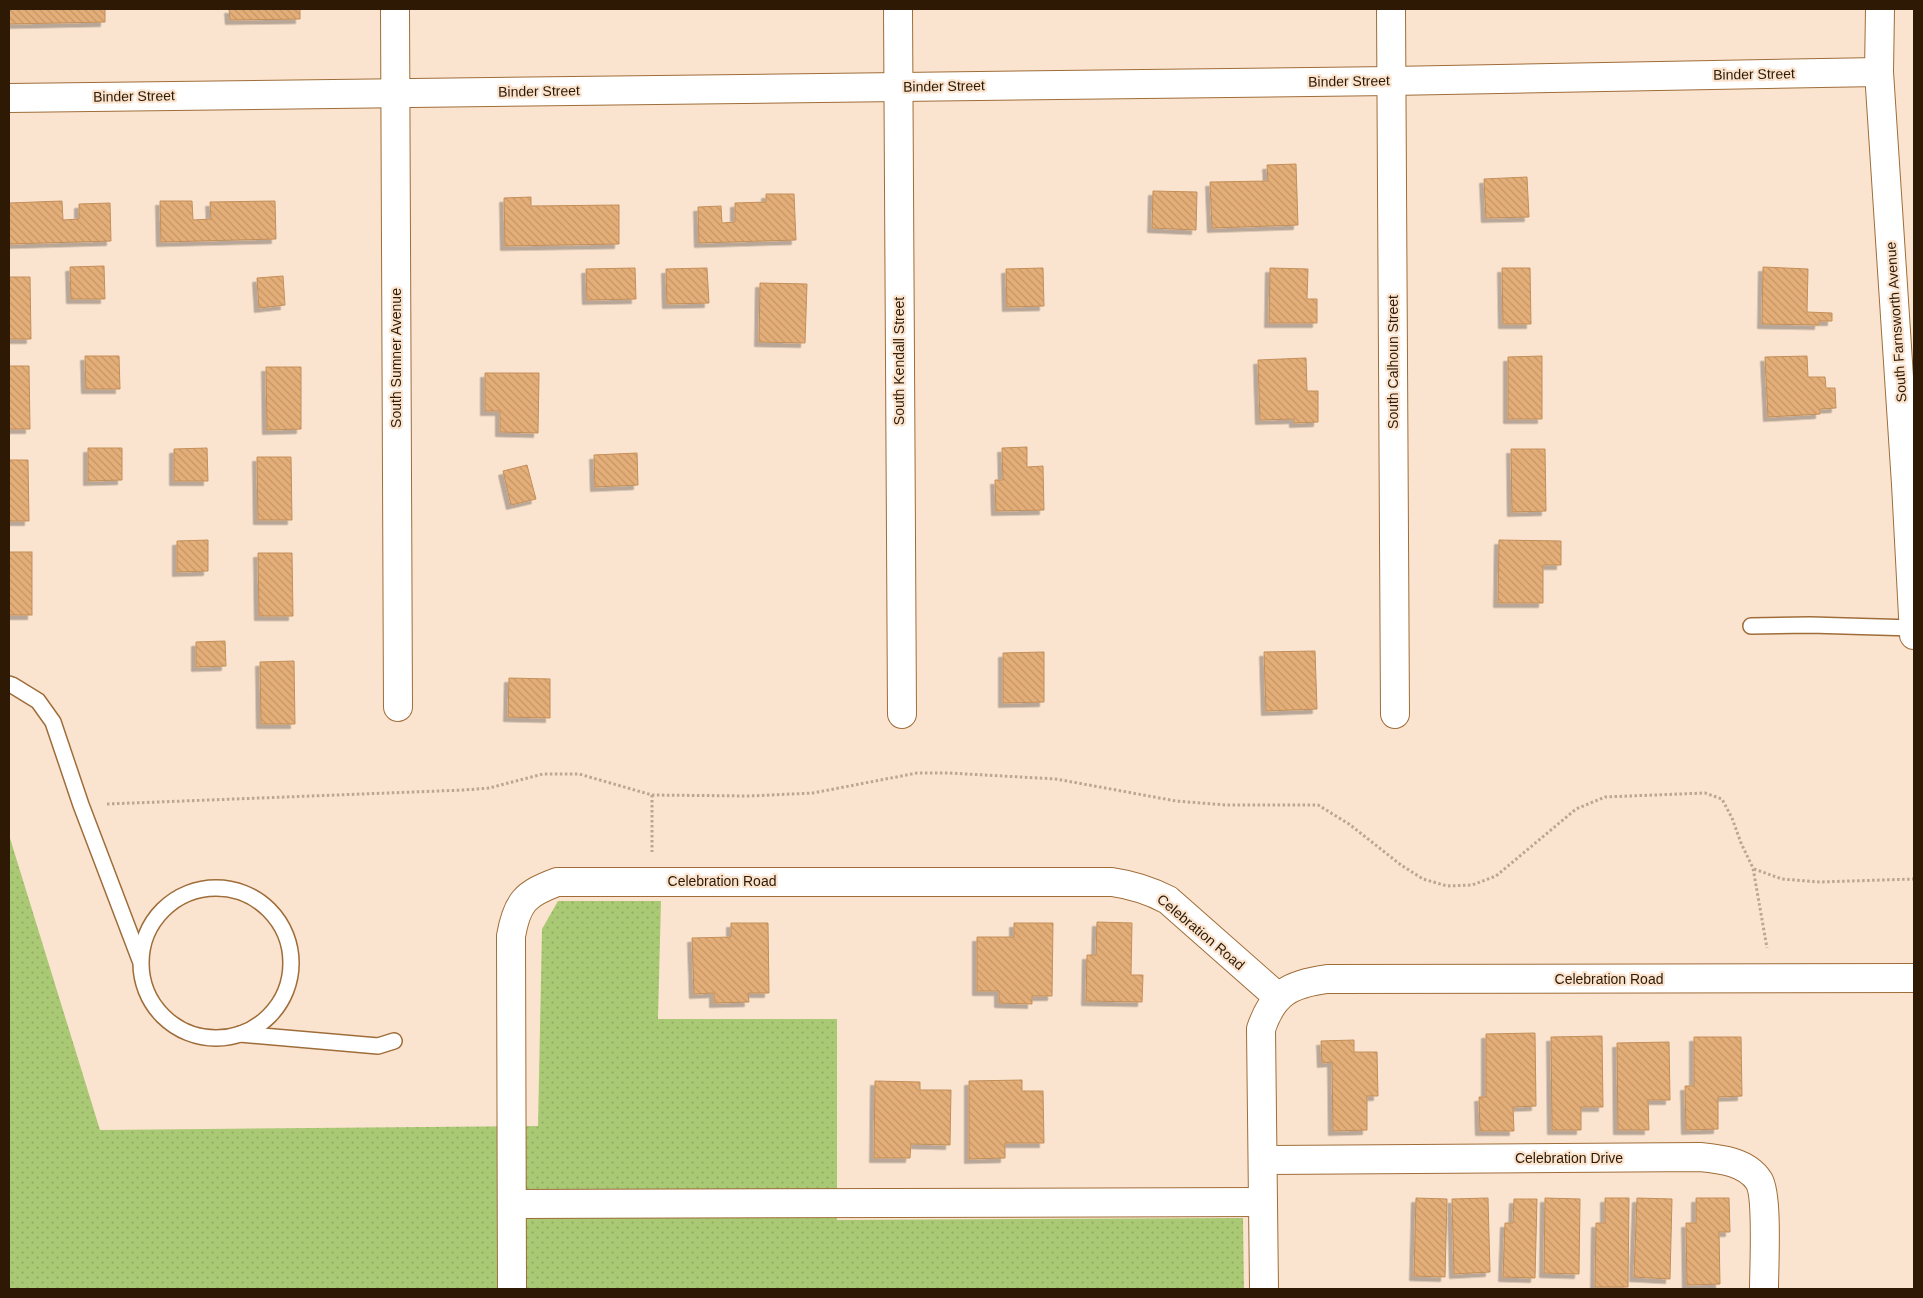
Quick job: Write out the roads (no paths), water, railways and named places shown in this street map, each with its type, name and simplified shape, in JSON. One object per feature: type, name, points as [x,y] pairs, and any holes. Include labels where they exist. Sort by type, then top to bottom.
[{"type":"street","name":"South Sumner Avenue","points":[[395,9],[398,707]]},
{"type":"street","name":"South Kendall Street","points":[[898,9],[902,714]]},
{"type":"street","name":"South Calhoun Street","points":[[1391,9],[1395,714]]},
{"type":"street","name":"South Farnsworth Avenue","points":[[1880,9],[1880,72],[1914,635]]},
{"type":"street","name":"Binder Street","points":[[9,98],[1392,81],[1880,72]]},
{"type":"street","name":"Celebration Road","points":[[512,1289],[511,936],[515,915],[524,900],[537,889],[557,882],[652,881],[1112,882],[1135,885],[1150,890],[1168,900],[1278,997]]},
{"type":"street","name":"Celebration Road","points":[[1264,1289],[1261,1029],[1267,1012],[1278,997],[1296,986],[1327,979],[1914,978]]},
{"type":"street","name":"Celebration Drive","points":[[1263,1160],[1700,1157],[1736,1163],[1750,1171],[1760,1182],[1764,1204],[1764,1289]]},
{"type":"street","points":[[512,1204],[1263,1202]]},
{"type":"lane","points":[[1751,626],[1914,628]]},
{"type":"lane","points":[[9,684],[12,684],[38,701],[53,722],[81,805],[140,961],[144,986],[155,1008],[172,1024],[193,1035],[217,1038],[240,1034],[378,1046],[394,1041]]},
{"type":"lane","points":[[140,961],[146,936],[159,914],[179,898],[204,889],[230,889],[254,898],[274,915],[286,938],[291,961],[288,984],[278,1006],[262,1023],[240,1034]]}]
